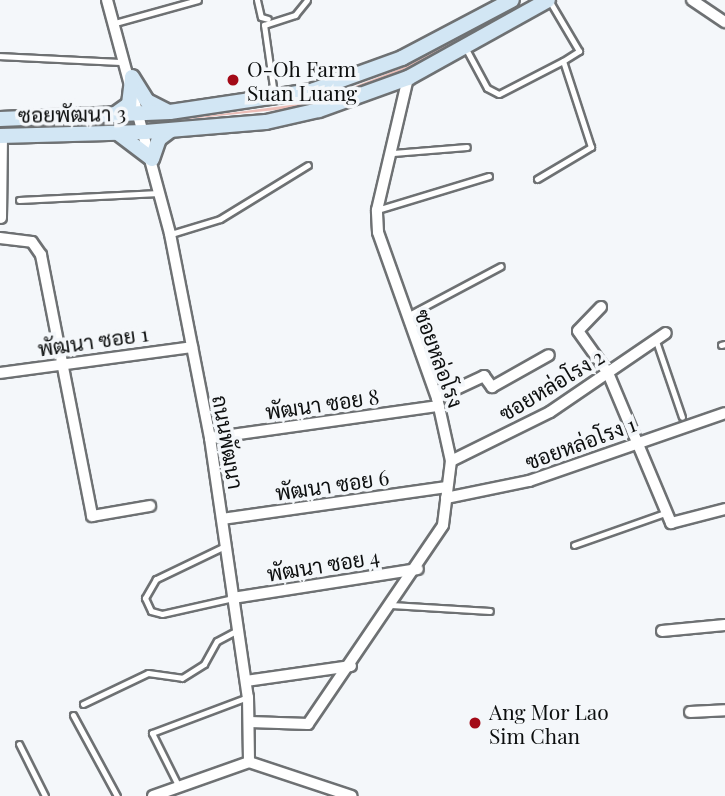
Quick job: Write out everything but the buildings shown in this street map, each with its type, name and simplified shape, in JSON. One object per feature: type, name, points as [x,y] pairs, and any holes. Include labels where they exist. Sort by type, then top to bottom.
[{"type":"main road","name":"ซอยพัฒนา 3","points":[[0,119],[170,112],[274,97],[402,58],[512,0]]},
{"type":"main road","name":"ซอยพัฒนา 3","points":[[1,136],[145,132],[293,116],[408,78],[548,0]]},
{"type":"main road","points":[[130,69],[147,101],[170,112]]},
{"type":"main road","points":[[114,116],[129,104],[130,69]]},
{"type":"main road","points":[[116,133],[152,159],[159,139],[172,130]]},
{"type":"street","name":"ถนนพัฒนา","points":[[107,0],[130,69],[170,234],[210,438],[248,697],[248,762]]},
{"type":"street","points":[[692,0],[725,22]]},
{"type":"street","points":[[377,210],[393,153],[408,78]]},
{"type":"street","points":[[1,136],[1,218]]},
{"type":"street","name":"ซอยหล่อโรง","points":[[250,722],[308,724],[418,569],[443,525],[451,461],[438,402],[405,317],[377,210]]},
{"type":"street","points":[[0,238],[32,242],[41,255],[66,362],[92,516],[150,506]]},
{"type":"street","points":[[601,307],[578,331],[608,373],[671,523],[725,509]]},
{"type":"street","name":"ซอยหล่อโรง 2","points":[[451,461],[550,412],[666,333]]},
{"type":"street","name":"พัฒนา ซอย 1","points":[[0,373],[192,346]]},
{"type":"street","name":"พัฒนา ซอย 8","points":[[210,438],[438,402],[484,376],[492,387],[549,355]]},
{"type":"street","name":"ซอยหล่อโรง 1","points":[[447,492],[529,481],[725,413]]},
{"type":"street","name":"พัฒนา ซอย 6","points":[[222,519],[447,492]]},
{"type":"street","name":"พัฒนา ซอย 4","points":[[233,598],[418,569]]},
{"type":"street","points":[[662,631],[725,625]]},
{"type":"street","points":[[246,681],[351,666]]},
{"type":"street","points":[[690,712],[725,710]]},
{"type":"street","points":[[153,796],[177,783],[248,762],[352,796]]},
{"type":"lane","points":[[115,23],[198,0]]},
{"type":"lane","points":[[257,0],[261,17],[268,19],[295,15],[307,0]]},
{"type":"lane","points":[[465,48],[487,88],[499,94],[563,61],[579,51],[548,0]]},
{"type":"lane","points":[[268,19],[274,97]]},
{"type":"lane","points":[[0,56],[130,69]]},
{"type":"lane","points":[[537,179],[591,147],[563,61]]},
{"type":"lane","points":[[393,153],[467,147]]},
{"type":"lane","points":[[170,234],[220,219],[308,165]]},
{"type":"lane","points":[[377,210],[489,176]]},
{"type":"lane","points":[[19,200],[159,193]]},
{"type":"lane","points":[[405,317],[501,266]]},
{"type":"lane","points":[[656,341],[682,417]]},
{"type":"lane","points":[[575,545],[665,513]]},
{"type":"lane","points":[[227,545],[156,579],[145,598],[151,611],[162,614],[233,598]]},
{"type":"lane","points":[[391,605],[490,611]]},
{"type":"lane","points":[[83,704],[148,673],[182,678],[204,664],[218,641],[238,630]]},
{"type":"lane","points":[[177,783],[152,733],[248,697]]},
{"type":"lane","points":[[73,715],[117,796]]},
{"type":"lane","points":[[19,744],[44,796]]},
{"type":"shaded area","points":[[530,0],[538,0],[500,24],[404,72],[314,106],[160,122],[314,102],[402,68]]},
{"type":"shaded area","points":[[0,120],[119,120],[119,127],[0,127]]},
{"type":"place","name":"O-Oh Farm Suan Luang","points":[[233,80]]},
{"type":"place","name":"Ang Mor Lao Sim Chan","points":[[475,723]]}]
